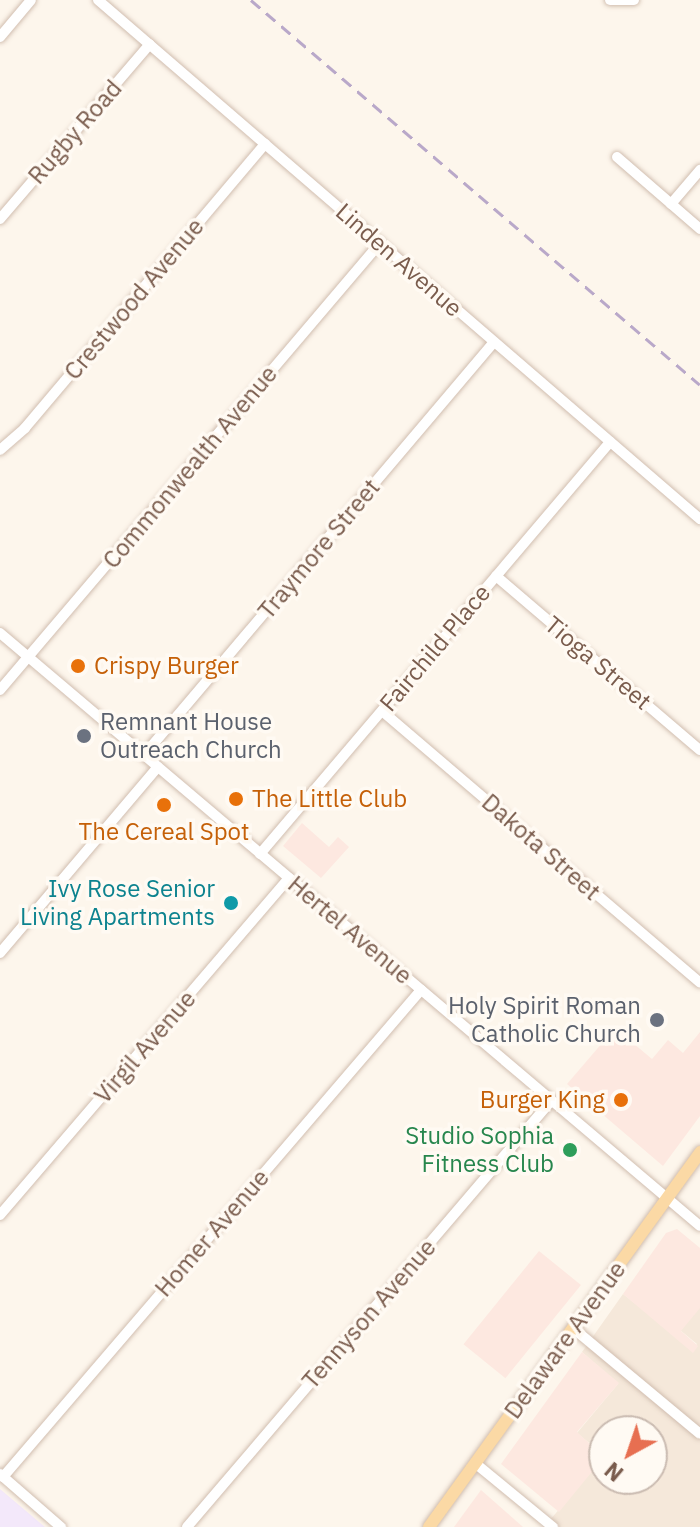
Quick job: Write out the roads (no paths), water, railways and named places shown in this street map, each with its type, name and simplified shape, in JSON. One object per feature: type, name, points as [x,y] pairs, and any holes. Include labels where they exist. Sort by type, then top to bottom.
[{"type":"main road","name":"Delaware Avenue","points":[[429,1527],[700,1152]]},
{"type":"street","points":[[0,37],[31,0]]},
{"type":"street","name":"Linden Avenue","points":[[98,0],[700,519]]},
{"type":"street","points":[[610,0],[634,0]]},
{"type":"street","name":"Rugby Road","points":[[0,219],[150,44]]},
{"type":"street","name":"Crestwood Avenue","points":[[0,450],[25,428],[265,144]]},
{"type":"street","points":[[617,157],[700,229]]},
{"type":"street","points":[[671,204],[700,170]]},
{"type":"street","name":"Commonwealth Avenue","points":[[0,690],[380,243]]},
{"type":"street","name":"Traymore Street","points":[[144,755],[494,342]]},
{"type":"street","name":"Fairchild Place","points":[[260,854],[610,442]]},
{"type":"street","name":"Tioga Street","points":[[496,576],[700,750]]},
{"type":"street","name":"Hertel Avenue","points":[[0,633],[700,1226]]},
{"type":"street","name":"Dakota Street","points":[[382,711],[700,983]]},
{"type":"street","points":[[0,953],[158,767]]},
{"type":"street","name":"Virgil Avenue","points":[[0,1215],[289,878]]},
{"type":"street","name":"Homer Avenue","points":[[2,1476],[421,990]]},
{"type":"street","name":"Tennyson Avenue","points":[[187,1527],[551,1101]]},
{"type":"street","points":[[573,1328],[700,1434]]},
{"type":"street","points":[[475,1463],[553,1527]]},
{"type":"street","points":[[2,1476],[61,1527]]},
{"type":"railway","points":[[251,0],[700,385]]},
{"type":"place","name":"Crispy Burger","points":[[78,666]]},
{"type":"place","name":"Remnant House Outreach Church","points":[[84,736]]},
{"type":"place","name":"The Little Club","points":[[236,799]]},
{"type":"place","name":"The Cereal Spot","points":[[164,805]]},
{"type":"place","name":"Ivy Rose Senior Living Apartments","points":[[231,903]]},
{"type":"place","name":"Holy Spirit Roman Catholic Church","points":[[657,1020]]},
{"type":"place","name":"Burger King","points":[[621,1100]]},
{"type":"place","name":"Studio Sophia Fitness Club","points":[[570,1150]]}]
